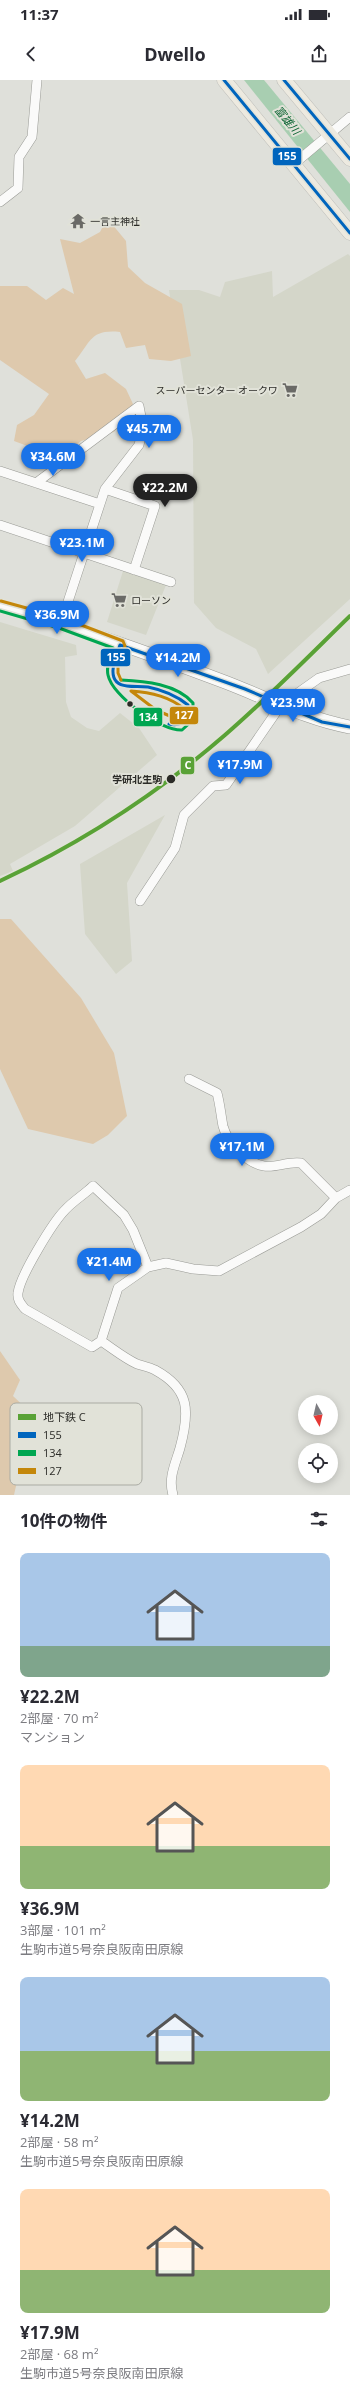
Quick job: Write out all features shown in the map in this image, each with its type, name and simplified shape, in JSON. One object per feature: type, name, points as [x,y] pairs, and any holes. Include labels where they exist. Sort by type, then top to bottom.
[{"type":"main road","points":[[224,80],[350,233]]},
{"type":"main road","points":[[284,80],[350,159]]},
{"type":"street","points":[[0,202],[18,188],[19,157],[32,137],[37,80]]},
{"type":"street","points":[[294,164],[350,117]]},
{"type":"street","points":[[36,483],[139,406],[143,427],[139,445],[119,468],[105,489],[61,623]]},
{"type":"street","points":[[0,471],[100,504]]},
{"type":"street","points":[[105,489],[155,506],[134,570]]},
{"type":"street","points":[[0,525],[171,582]]},
{"type":"street","points":[[0,606],[61,623],[194,670],[322,722],[350,727]]},
{"type":"street","points":[[140,901],[175,848],[184,815],[213,786],[226,785],[282,705],[319,678],[350,669]]},
{"type":"street","points":[[189,1079],[217,1093],[223,1116],[223,1127],[242,1154],[264,1166],[301,1163],[336,1198]]},
{"type":"street","points":[[148,1267],[133,1230],[124,1215],[94,1186],[66,1208],[47,1234],[24,1276],[18,1292],[18,1300],[25,1309],[92,1347],[101,1341],[118,1288],[148,1267],[166,1263],[193,1269],[219,1270],[301,1227],[322,1214],[336,1198],[350,1190]]},
{"type":"street","points":[[101,1341],[137,1364],[153,1369],[163,1375],[181,1390],[185,1400],[185,1429],[170,1483],[173,1495]]},
{"type":"shaded area","points":[[107,218],[126,241],[128,267],[145,283],[182,304],[191,356],[171,361],[149,359],[145,345],[126,348],[120,332],[103,333],[92,338],[75,361],[86,379],[105,373],[126,389],[133,404],[114,432],[81,441],[69,451],[41,451],[14,441],[17,425],[34,415],[49,394],[0,360],[0,286],[27,286],[46,300],[63,288],[74,294],[60,239],[80,243],[100,232]]},
{"type":"shaded area","points":[[348,254],[350,256],[350,599],[268,674],[256,649],[216,628],[194,603],[193,440],[169,290],[199,290],[220,297],[225,282],[272,271],[273,297]]},
{"type":"shaded area","points":[[123,571],[166,585],[146,635],[107,622]]},
{"type":"shaded area","points":[[0,622],[76,645],[77,655],[65,657],[66,702],[71,717],[87,728],[99,731],[120,713],[139,728],[157,755],[75,826],[10,864],[13,871],[0,876]]},
{"type":"shaded area","points":[[165,815],[127,883],[132,961],[116,974],[85,934],[80,864]]},
{"type":"shaded area","points":[[0,919],[11,919],[81,998],[114,1053],[127,1116],[108,1135],[93,1144],[28,1129],[0,1069]]},
{"type":"shaded area","points":[[0,1351],[20,1380],[13,1396],[20,1403],[10,1403],[10,1485],[16,1485],[14,1495],[0,1495]]},
{"type":"water","name":"富雄川","points":[[244,80],[264,80],[350,184],[350,212]]},
{"type":"metro line","name":"C","points":[[0,881],[89,834],[173,777],[241,721],[350,616]]},
{"type":"transit line","name":"155","points":[[224,80],[350,233]]},
{"type":"transit line","name":"155","points":[[284,80],[350,159]]},
{"type":"transit line","name":"127","points":[[1,601],[63,618],[123,641],[125,646],[118,666],[118,673],[121,680]]},
{"type":"transit line","name":"134","points":[[0,611],[59,628],[113,648],[108,665],[108,675],[111,683],[118,693],[150,719],[173,729],[182,730],[193,720],[193,703],[178,692],[160,685],[140,681],[121,680]]},
{"type":"transit line","name":"155","points":[[169,724],[180,724],[189,718],[188,705],[174,696],[159,690],[148,687],[127,686],[116,681],[113,676],[113,670],[120,645],[245,689],[322,722],[350,727]]},
{"type":"transit line","name":"127","points":[[131,691],[145,692],[171,700],[183,708],[184,716],[179,720],[156,710],[131,691]]},
{"type":"place","name":"一言主神社","points":[[78,221]]},
{"type":"place","name":"スーパーセンター オークワ","points":[[290,390]]},
{"type":"place","name":"ローソン","points":[[119,600]]},
{"type":"place","name":"学研北生駒","points":[[171,779]]}]
